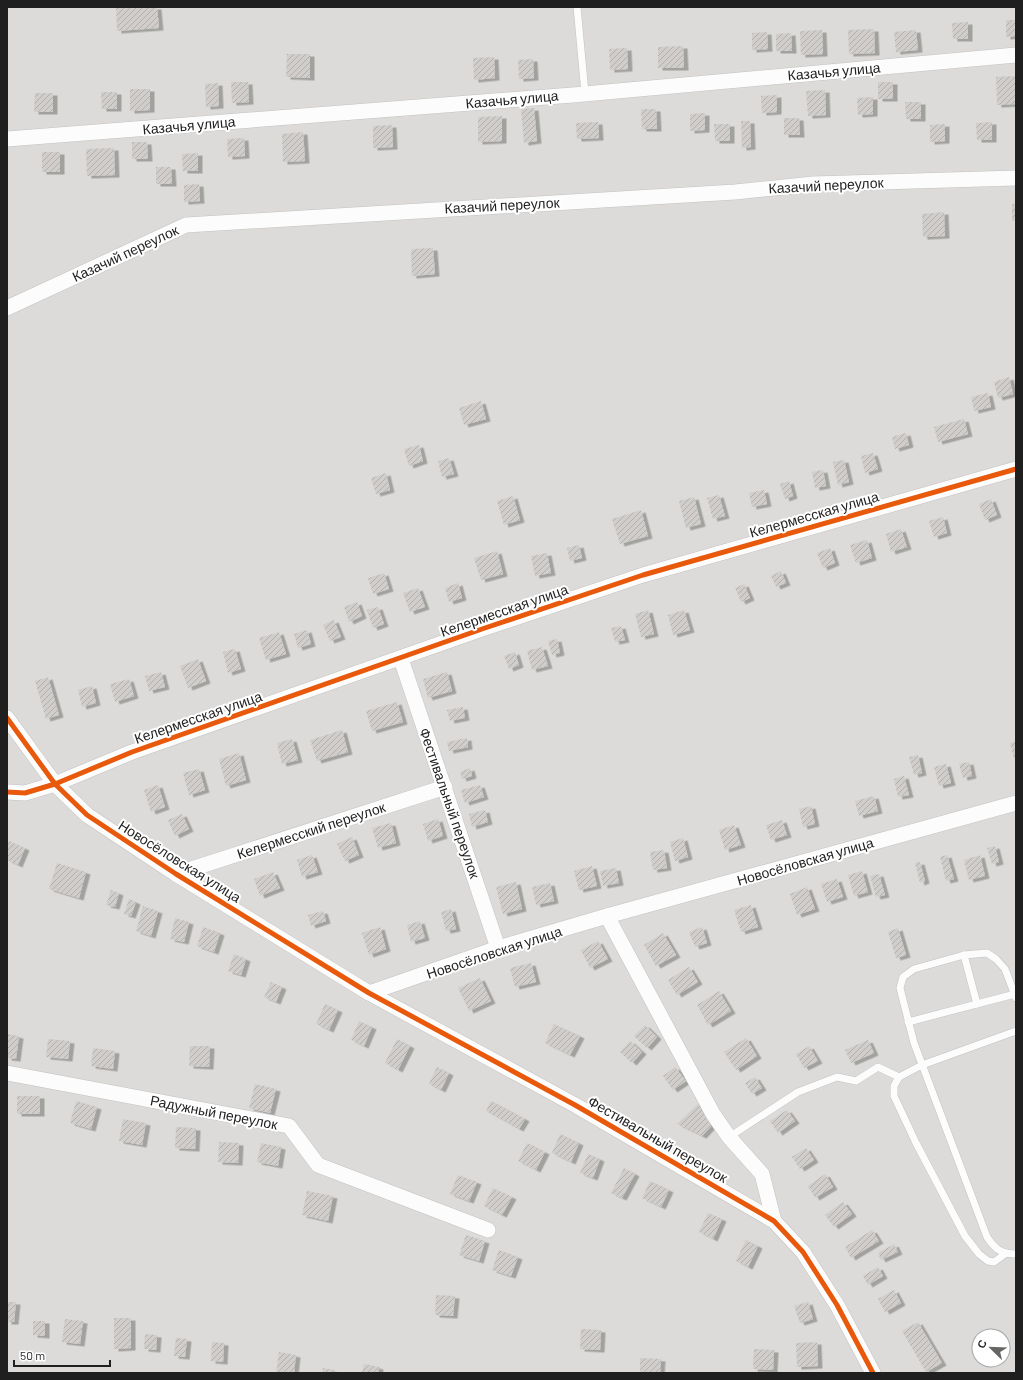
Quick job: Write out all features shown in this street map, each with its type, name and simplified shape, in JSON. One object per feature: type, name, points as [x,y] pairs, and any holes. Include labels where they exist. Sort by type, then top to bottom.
[{"type":"street","name":"Казачья улица","points":[[7,135],[585,94],[1016,55]]},
{"type":"street","name":"Казачий переулок","points":[[7,308],[186,225],[735,192],[814,184],[1016,178]]},
{"type":"street","name":"Келермесская улица","points":[[7,792],[25,793],[54,784],[132,752],[401,659],[482,629],[643,575],[1016,469]]},
{"type":"street","name":"Фестивальный переулок","points":[[401,659],[498,948]]},
{"type":"street","name":"Новосёловская улица","points":[[7,718],[54,784],[87,815],[176,874],[369,993],[498,948],[607,916],[1016,803]]},
{"type":"street","name":"Келермесский переулок","points":[[176,874],[445,787]]},
{"type":"street","name":"Фестивальный переулок","points":[[607,916],[713,1114],[729,1137],[762,1174],[774,1221]]},
{"type":"street","name":"Фестивальный переулок","points":[[369,993],[575,1105],[774,1221],[803,1252],[837,1305],[873,1373]]},
{"type":"street","name":"Радужный переулок","points":[[7,1074],[289,1126],[318,1165],[488,1230]]},
{"type":"lane","points":[[577,7],[585,94]]},
{"type":"lane","points":[[908,1022],[1015,996],[1005,968],[986,952],[964,955],[914,969],[903,977],[900,988],[908,1022],[922,1065],[987,1237],[994,1247],[1005,1254],[1016,1254]]},
{"type":"lane","points":[[964,955],[977,1004]]},
{"type":"lane","points":[[1005,1254],[994,1262],[988,1261],[979,1254],[965,1236],[916,1143],[894,1096],[894,1086],[899,1077],[922,1065],[1016,1031]]},
{"type":"lane","points":[[729,1137],[798,1092],[837,1076],[856,1081],[878,1067],[899,1077]]},
{"type":"shaded area","points":[[7,7],[1016,7],[1016,1373],[7,1373]]},
{"type":"building","points":[[116,7],[157,7],[159,28],[117,31]]},
{"type":"building","points":[[1006,20],[1016,20],[1016,36],[1006,37]]},
{"type":"building","points":[[968,22],[968,39],[953,39],[952,23]]},
{"type":"building","points":[[874,29],[875,53],[849,54],[848,30]]},
{"type":"building","points":[[822,30],[823,54],[801,55],[800,31]]},
{"type":"building","points":[[916,30],[918,50],[896,52],[894,32]]},
{"type":"building","points":[[767,32],[768,49],[752,50],[752,33]]},
{"type":"building","points":[[791,33],[792,51],[776,51],[776,34]]},
{"type":"building","points":[[683,46],[684,68],[658,68],[658,47]]},
{"type":"building","points":[[627,48],[628,69],[610,70],[609,49]]},
{"type":"building","points":[[287,54],[310,54],[310,78],[286,77]]},
{"type":"building","points":[[494,57],[495,78],[474,80],[473,58]]},
{"type":"building","points":[[533,59],[534,78],[519,79],[518,60]]},
{"type":"building","points":[[1016,76],[1016,104],[997,105],[996,77]]},
{"type":"building","points":[[231,82],[248,82],[249,102],[232,103]]},
{"type":"building","points":[[878,82],[893,82],[893,99],[878,99]]},
{"type":"building","points":[[218,83],[219,106],[206,107],[205,84]]},
{"type":"building","points":[[130,89],[150,89],[150,110],[130,111]]},
{"type":"building","points":[[825,90],[826,115],[808,116],[806,91]]},
{"type":"building","points":[[101,92],[117,92],[117,109],[102,109]]},
{"type":"building","points":[[35,93],[53,93],[53,112],[34,112]]},
{"type":"building","points":[[777,95],[777,112],[762,113],[761,96]]},
{"type":"building","points":[[873,97],[873,114],[858,115],[857,98]]},
{"type":"building","points":[[905,102],[921,102],[921,119],[906,119]]},
{"type":"building","points":[[534,108],[537,141],[524,143],[521,109]]},
{"type":"building","points":[[641,109],[656,109],[657,129],[642,129]]},
{"type":"building","points":[[705,113],[705,130],[690,131],[690,114]]},
{"type":"building","points":[[502,116],[502,141],[478,142],[478,117]]},
{"type":"building","points":[[784,118],[799,118],[800,135],[784,135]]},
{"type":"building","points":[[741,121],[750,121],[751,147],[742,148]]},
{"type":"building","points":[[598,122],[599,138],[577,139],[576,123]]},
{"type":"building","points":[[992,122],[992,140],[977,140],[976,123]]},
{"type":"building","points":[[714,124],[730,124],[730,141],[715,141]]},
{"type":"building","points":[[945,124],[945,141],[930,142],[930,125]]},
{"type":"building","points":[[392,125],[393,147],[373,148],[373,126]]},
{"type":"building","points":[[303,132],[305,161],[283,162],[282,134]]},
{"type":"building","points":[[244,138],[245,156],[228,157],[227,139]]},
{"type":"building","points":[[132,142],[147,142],[148,159],[132,159]]},
{"type":"building","points":[[114,148],[115,175],[87,176],[86,149]]},
{"type":"building","points":[[42,152],[60,152],[60,172],[42,172]]},
{"type":"building","points":[[198,153],[198,171],[183,171],[182,154]]},
{"type":"building","points":[[156,167],[171,167],[172,184],[156,184]]},
{"type":"building","points":[[199,184],[200,201],[184,202],[184,185]]},
{"type":"building","points":[[1012,204],[1016,204],[1016,221],[1012,221]]},
{"type":"building","points":[[944,212],[945,236],[923,237],[922,214]]},
{"type":"building","points":[[433,248],[435,274],[412,276],[411,249]]},
{"type":"building","points":[[1009,377],[1013,394],[998,398],[994,382]]},
{"type":"building","points":[[988,393],[991,407],[974,411],[971,397]]},
{"type":"building","points":[[481,401],[486,419],[464,425],[459,408]]},
{"type":"building","points":[[964,419],[968,434],[938,442],[934,427]]},
{"type":"building","points":[[906,433],[909,445],[895,449],[892,437]]},
{"type":"building","points":[[419,445],[423,461],[409,466],[404,449]]},
{"type":"building","points":[[873,453],[878,469],[865,473],[861,456]]},
{"type":"building","points":[[449,458],[454,474],[442,477],[438,461]]},
{"type":"building","points":[[844,460],[849,482],[838,485],[833,462]]},
{"type":"building","points":[[823,470],[826,486],[815,488],[812,472]]},
{"type":"building","points":[[386,473],[390,490],[376,494],[371,478]]},
{"type":"building","points":[[789,481],[793,496],[785,499],[780,484]]},
{"type":"building","points":[[764,490],[767,504],[752,507],[749,493]]},
{"type":"building","points":[[719,495],[725,516],[713,519],[707,498]]},
{"type":"building","points":[[513,496],[520,520],[504,525],[497,501]]},
{"type":"building","points":[[694,497],[701,524],[686,528],[679,501]]},
{"type":"building","points":[[991,499],[997,515],[985,520],[979,504]]},
{"type":"building","points":[[641,510],[648,536],[620,544],[612,519]]},
{"type":"building","points":[[943,517],[947,533],[934,537],[929,521]]},
{"type":"building","points":[[901,529],[907,547],[891,552],[886,534]]},
{"type":"building","points":[[867,540],[872,558],[856,563],[850,545]]},
{"type":"building","points":[[579,545],[582,558],[570,561],[567,548]]},
{"type":"building","points":[[830,548],[835,563],[823,568],[817,553]]},
{"type":"building","points":[[497,551],[503,574],[481,580],[474,558]]},
{"type":"building","points":[[547,553],[551,573],[535,576],[531,556]]},
{"type":"building","points":[[781,571],[786,583],[776,587],[771,576]]},
{"type":"building","points":[[384,573],[389,589],[373,594],[368,578]]},
{"type":"building","points":[[458,583],[462,598],[449,602],[445,588]]},
{"type":"building","points":[[744,584],[750,598],[741,602],[735,588]]},
{"type":"building","points":[[418,588],[425,607],[410,612],[403,593]]},
{"type":"building","points":[[357,602],[362,616],[349,622],[344,607]]},
{"type":"building","points":[[378,607],[384,624],[373,628],[367,610]]},
{"type":"building","points":[[648,610],[654,634],[641,637],[635,614]]},
{"type":"building","points":[[684,610],[690,630],[673,635],[668,615]]},
{"type":"building","points":[[334,620],[341,637],[330,641],[323,625]]},
{"type":"building","points":[[621,626],[625,640],[615,642],[611,628]]},
{"type":"building","points":[[307,630],[311,644],[298,648],[294,634]]},
{"type":"building","points":[[279,632],[286,654],[266,660],[259,638]]},
{"type":"building","points":[[557,639],[560,653],[552,655],[548,641]]},
{"type":"building","points":[[542,647],[548,666],[532,670],[527,651]]},
{"type":"building","points":[[235,649],[241,669],[228,673],[223,652]]},
{"type":"building","points":[[515,652],[519,665],[509,669],[504,656]]},
{"type":"building","points":[[198,659],[206,681],[188,688],[180,666]]},
{"type":"building","points":[[161,672],[165,687],[149,691],[145,676]]},
{"type":"building","points":[[447,672],[452,691],[428,698],[423,679]]},
{"type":"building","points":[[48,677],[59,715],[46,719],[35,681]]},
{"type":"building","points":[[129,679],[134,696],[115,702],[110,684]]},
{"type":"building","points":[[92,686],[96,703],[82,707],[78,690]]},
{"type":"building","points":[[397,702],[403,722],[372,731],[366,711]]},
{"type":"building","points":[[463,707],[465,718],[450,721],[447,710]]},
{"type":"building","points":[[342,730],[348,752],[317,761],[310,740]]},
{"type":"building","points":[[467,738],[468,747],[449,751],[447,742]]},
{"type":"building","points":[[292,739],[298,760],[282,764],[277,743]]},
{"type":"building","points":[[1016,741],[1016,758],[1014,759],[1010,743]]},
{"type":"building","points":[[239,753],[246,780],[226,786],[219,759]]},
{"type":"building","points":[[918,755],[922,773],[914,775],[909,757]]},
{"type":"building","points":[[969,762],[972,776],[963,778],[959,764]]},
{"type":"building","points":[[946,764],[951,783],[939,786],[934,767]]},
{"type":"building","points":[[470,768],[472,776],[462,779],[460,772]]},
{"type":"building","points":[[199,769],[205,790],[189,795],[183,773]]},
{"type":"building","points":[[904,776],[909,795],[898,797],[894,779]]},
{"type":"building","points":[[158,785],[165,807],[151,812],[144,790]]},
{"type":"building","points":[[480,785],[484,797],[465,803],[461,790]]},
{"type":"building","points":[[874,796],[878,811],[859,816],[855,801]]},
{"type":"building","points":[[811,806],[815,824],[803,827],[799,809]]},
{"type":"building","points":[[485,810],[488,822],[472,827],[469,814]]},
{"type":"building","points":[[182,814],[189,829],[175,836],[168,820]]},
{"type":"building","points":[[438,819],[443,836],[428,841],[423,824]]},
{"type":"building","points":[[782,820],[787,835],[771,840],[766,825]]},
{"type":"building","points":[[391,823],[396,843],[378,848],[372,828]]},
{"type":"building","points":[[734,825],[741,845],[725,850],[719,830]]},
{"type":"building","points":[[352,837],[359,855],[345,861],[337,844]]},
{"type":"building","points":[[683,838],[688,857],[675,861],[670,842]]},
{"type":"building","points":[[9,841],[25,848],[18,865],[7,860],[7,847]]},
{"type":"building","points":[[995,846],[999,862],[992,864],[987,848]]},
{"type":"building","points":[[664,850],[667,868],[653,870],[650,852]]},
{"type":"building","points":[[312,855],[318,872],[302,877],[297,860]]},
{"type":"building","points":[[947,855],[954,879],[946,881],[940,857]]},
{"type":"building","points":[[980,855],[985,876],[969,880],[964,860]]},
{"type":"building","points":[[920,862],[925,881],[920,883],[915,863]]},
{"type":"building","points":[[57,863],[86,872],[79,898],[49,889]]},
{"type":"building","points":[[592,866],[597,886],[579,890],[574,871]]},
{"type":"building","points":[[616,868],[619,883],[603,886],[600,871]]},
{"type":"building","points":[[862,871],[868,892],[854,896],[848,875]]},
{"type":"building","points":[[273,872],[280,888],[260,896],[254,879]]},
{"type":"building","points":[[879,874],[885,895],[876,897],[870,876]]},
{"type":"building","points":[[837,879],[843,897],[827,902],[821,884]]},
{"type":"building","points":[[516,882],[522,909],[503,914],[496,887]]},
{"type":"building","points":[[550,883],[554,901],[536,905],[532,887]]},
{"type":"building","points":[[807,887],[815,909],[797,915],[790,894]]},
{"type":"building","points":[[111,890],[119,893],[115,907],[106,905]]},
{"type":"building","points":[[129,899],[136,902],[131,916],[124,914]]},
{"type":"building","points":[[751,905],[758,927],[741,932],[734,910]]},
{"type":"building","points":[[143,906],[158,911],[151,936],[136,931]]},
{"type":"building","points":[[451,909],[456,929],[446,931],[441,912]]},
{"type":"building","points":[[323,911],[326,921],[311,926],[308,915]]},
{"type":"building","points":[[175,918],[189,922],[184,942],[170,939]]},
{"type":"building","points":[[420,921],[425,938],[411,942],[407,925]]},
{"type":"building","points":[[203,927],[220,933],[214,952],[197,946]]},
{"type":"building","points":[[380,927],[386,949],[369,955],[362,933]]},
{"type":"building","points":[[702,927],[707,943],[695,947],[689,932]]},
{"type":"building","points":[[898,928],[906,955],[896,958],[888,932]]},
{"type":"building","points":[[663,933],[676,955],[656,966],[644,945]]},
{"type":"building","points":[[598,941],[608,959],[590,968],[581,950]]},
{"type":"building","points":[[234,954],[246,959],[241,975],[228,971]]},
{"type":"building","points":[[531,963],[536,982],[515,987],[510,968]]},
{"type":"building","points":[[689,967],[698,982],[677,995],[668,980]]},
{"type":"building","points":[[480,978],[491,1001],[469,1011],[458,988]]},
{"type":"building","points":[[271,982],[282,987],[276,1002],[264,997]]},
{"type":"building","points":[[719,991],[731,1011],[708,1025],[697,1005]]},
{"type":"building","points":[[325,1004],[338,1010],[329,1030],[316,1024]]},
{"type":"building","points":[[359,1021],[372,1027],[364,1046],[351,1040]]},
{"type":"building","points":[[554,1024],[580,1036],[570,1055],[545,1043]]},
{"type":"building","points":[[645,1025],[657,1037],[647,1048],[634,1036]]},
{"type":"building","points":[[7,1034],[19,1036],[16,1059],[7,1058]]},
{"type":"building","points":[[746,1038],[757,1056],[736,1070],[724,1052]]},
{"type":"building","points":[[48,1039],[70,1041],[68,1059],[46,1057]]},
{"type":"building","points":[[397,1039],[410,1046],[398,1070],[385,1063]]},
{"type":"building","points":[[868,1040],[874,1053],[851,1063],[845,1050]]},
{"type":"building","points":[[630,1041],[642,1052],[632,1063],[620,1052]]},
{"type":"building","points":[[190,1046],[210,1046],[209,1067],[189,1066]]},
{"type":"building","points":[[809,1046],[818,1061],[804,1068],[796,1054]]},
{"type":"building","points":[[93,1048],[115,1051],[113,1069],[91,1066]]},
{"type":"building","points":[[437,1067],[449,1073],[441,1090],[429,1084]]},
{"type":"building","points":[[675,1067],[686,1081],[673,1090],[663,1076]]},
{"type":"building","points":[[755,1077],[762,1088],[752,1094],[745,1083]]},
{"type":"building","points":[[255,1084],[276,1089],[270,1113],[249,1108]]},
{"type":"building","points":[[17,1096],[40,1096],[40,1114],[17,1114]]},
{"type":"building","points":[[76,1101],[97,1107],[91,1129],[70,1123]]},
{"type":"building","points":[[491,1101],[525,1119],[519,1129],[486,1111]]},
{"type":"building","points":[[700,1102],[713,1124],[702,1136],[677,1124]]},
{"type":"building","points":[[787,1110],[795,1121],[778,1133],[770,1121]]},
{"type":"building","points":[[123,1119],[146,1123],[142,1145],[119,1141]]},
{"type":"building","points":[[176,1127],[196,1128],[195,1149],[175,1148]]},
{"type":"building","points":[[560,1134],[579,1143],[571,1162],[552,1153]]},
{"type":"building","points":[[219,1142],[239,1143],[238,1163],[218,1162]]},
{"type":"building","points":[[261,1143],[281,1147],[278,1166],[257,1162]]},
{"type":"building","points":[[527,1143],[545,1152],[536,1170],[518,1161]]},
{"type":"building","points":[[806,1148],[814,1160],[800,1169],[792,1157]]},
{"type":"building","points":[[588,1154],[600,1159],[593,1178],[580,1173]]},
{"type":"building","points":[[624,1168],[635,1174],[622,1198],[611,1193]]},
{"type":"building","points":[[825,1174],[833,1187],[815,1198],[808,1186]]},
{"type":"building","points":[[458,1175],[477,1182],[469,1201],[450,1194]]},
{"type":"building","points":[[650,1181],[669,1190],[661,1207],[642,1198]]},
{"type":"building","points":[[493,1188],[512,1197],[502,1215],[484,1206]]},
{"type":"building","points":[[307,1191],[333,1196],[328,1221],[302,1215]]},
{"type":"building","points":[[843,1202],[852,1214],[834,1227],[825,1215]]},
{"type":"building","points":[[708,1213],[722,1219],[713,1239],[699,1232]]},
{"type":"building","points":[[872,1230],[879,1241],[851,1258],[845,1247]]},
{"type":"building","points":[[466,1235],[485,1241],[479,1261],[459,1255]]},
{"type":"building","points":[[746,1240],[758,1246],[748,1267],[736,1261]]},
{"type":"building","points":[[894,1244],[898,1252],[881,1260],[878,1253]]},
{"type":"building","points":[[499,1250],[518,1257],[511,1276],[492,1270]]},
{"type":"building","points":[[878,1267],[883,1276],[868,1285],[863,1276]]},
{"type":"building","points":[[894,1290],[901,1303],[885,1312],[878,1299]]},
{"type":"building","points":[[436,1295],[455,1296],[453,1316],[435,1315]]},
{"type":"building","points":[[7,1302],[16,1302],[14,1322],[7,1322]]},
{"type":"building","points":[[808,1302],[813,1319],[800,1323],[794,1306]]},
{"type":"building","points":[[114,1318],[131,1318],[131,1348],[114,1349]]},
{"type":"building","points":[[65,1319],[83,1321],[80,1344],[62,1342]]},
{"type":"building","points":[[33,1321],[45,1321],[45,1336],[33,1335]]},
{"type":"building","points":[[918,1322],[942,1363],[926,1372],[902,1331]]},
{"type":"building","points":[[581,1329],[601,1330],[600,1350],[580,1349]]},
{"type":"building","points":[[145,1334],[157,1335],[156,1350],[144,1349]]},
{"type":"building","points":[[176,1338],[187,1339],[185,1357],[174,1356]]},
{"type":"building","points":[[212,1342],[224,1343],[223,1362],[211,1361]]},
{"type":"building","points":[[817,1342],[818,1366],[797,1367],[796,1343]]},
{"type":"building","points":[[754,1349],[774,1350],[773,1370],[753,1369]]},
{"type":"building","points":[[279,1352],[296,1355],[294,1373],[276,1373]]},
{"type":"building","points":[[640,1358],[661,1359],[660,1373],[640,1373]]},
{"type":"building","points":[[364,1364],[379,1367],[378,1373],[362,1373]]},
{"type":"building","points":[[323,1368],[334,1370],[333,1373],[322,1373]]},
{"type":"cycle path","points":[[7,792],[25,793],[55,784],[132,752],[482,629],[643,575],[1016,469]]},
{"type":"cycle path","points":[[7,718],[55,784],[87,815],[176,874],[369,993],[575,1105],[774,1221],[803,1252],[837,1305],[873,1373]]}]
